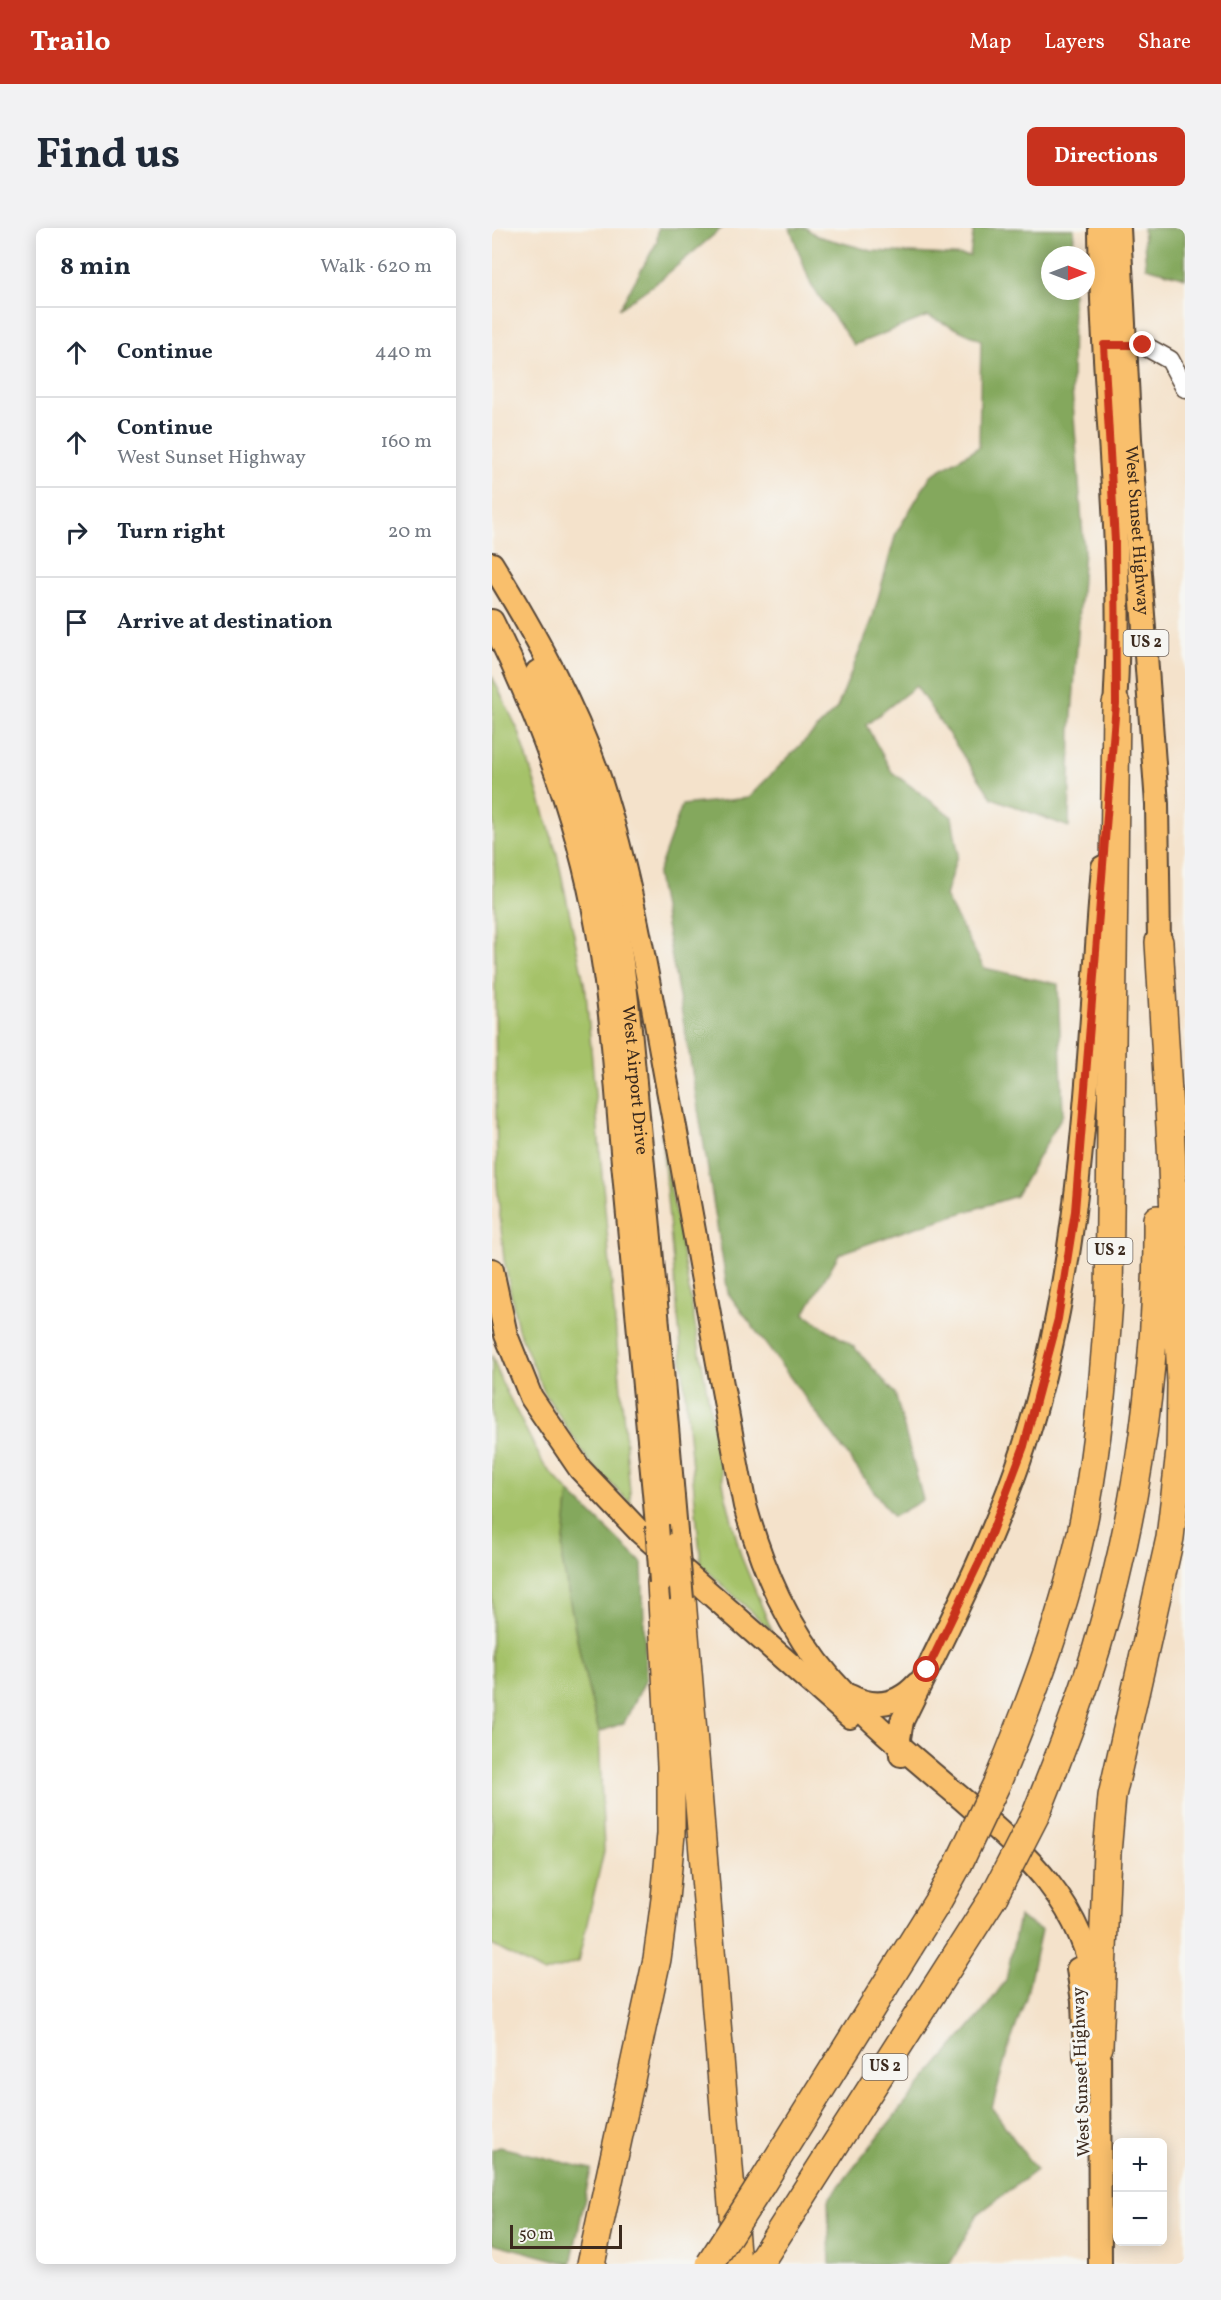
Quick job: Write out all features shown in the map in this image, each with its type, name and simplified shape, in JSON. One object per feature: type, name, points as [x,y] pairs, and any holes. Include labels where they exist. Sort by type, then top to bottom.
[{"type":"highway","name":"US 2","points":[[710,2264],[938,1901],[958,1865],[997,1784],[1022,1723],[1054,1631],[1069,1577],[1086,1504],[1102,1388],[1109,1300],[1116,704]]},
{"type":"highway","name":"US 2","points":[[759,2264],[994,1896],[1036,1814],[1067,1735],[1096,1647],[1124,1542],[1143,1431],[1155,1300],[1158,1236],[1159,942]]},
{"type":"highway","points":[[1100,2047],[1107,1853],[1112,1796],[1169,1547],[1180,1451],[1181,1383],[1171,1144],[1159,942]]},
{"type":"highway","points":[[591,2264],[657,1959],[671,1834],[671,1766],[661,1582]]},
{"type":"highway","points":[[682,1599],[737,2264]]},
{"type":"main road","name":"West Sunset Highway","points":[[1100,228],[1114,345],[1156,804],[1159,942]]},
{"type":"main road","name":"West Sunset Highway","points":[[927,1670],[981,1559],[1008,1491],[1031,1423],[1058,1319],[1075,1211],[1116,704],[1114,345],[1119,228]]},
{"type":"main road","name":"West Sunset Highway","points":[[492,564],[527,622],[566,698],[599,778],[620,851],[658,1032],[745,1506],[757,1549],[774,1590],[792,1625],[822,1667],[844,1692],[1038,1868],[1056,1891],[1071,1916],[1089,1961],[1096,1996],[1100,2047],[1100,2264]]},
{"type":"main road","name":"West Airport Drive","points":[[492,582],[539,678],[577,773],[600,852],[617,933],[651,1248],[682,1599]]},
{"type":"main road","name":"West Airport Drive","points":[[492,621],[536,716],[559,779],[580,850],[597,925],[611,1032],[661,1582]]},
{"type":"main road","name":"West Sunset Highway","points":[[492,1270],[506,1335],[531,1397],[580,1470],[640,1532],[1022,1868],[1042,1891],[1067,1936],[1078,1968],[1083,2011],[1085,2264]]},
{"type":"main road","points":[[844,1692],[867,1703],[893,1701],[913,1689],[927,1670]]},
{"type":"main road","points":[[907,1767],[899,1744],[901,1725],[927,1670]]},
{"type":"street","points":[[1114,345],[1143,345],[1170,360],[1185,388]]},
{"type":"green space","points":[[658,228],[722,228],[660,280],[619,309],[657,242]]},
{"type":"green space","points":[[790,228],[806,228],[817,236],[872,251],[970,256],[974,228],[1074,229],[1073,246],[1041,246],[1041,300],[1073,300],[1072,389],[1084,550],[1071,730],[1069,827],[992,798],[916,686],[866,725],[892,772],[952,817],[958,853],[945,896],[984,968],[1058,984],[1063,1114],[1016,1196],[839,1254],[804,1314],[853,1346],[895,1393],[923,1500],[893,1517],[728,1293],[657,875],[682,805],[748,798],[837,708],[872,620],[896,533],[931,475],[979,447],[981,340],[928,316],[854,345],[811,285]]},
{"type":"green space","points":[[1143,228],[1185,228],[1185,278],[1146,267]]},
{"type":"green space","points":[[492,676],[519,732],[557,854],[586,992],[631,1504],[588,1460],[545,1394],[518,1329],[504,1260],[497,1184]]},
{"type":"green space","points":[[661,1133],[725,1493],[741,1556],[772,1631],[701,1565]]},
{"type":"green space","points":[[492,1355],[501,1381],[544,1465],[569,1492],[562,1560],[581,1659],[599,1732],[604,1851],[578,1962],[544,1973],[492,1945]]},
{"type":"green space","points":[[569,1492],[642,1563],[646,1679],[624,1723],[599,1732],[581,1659],[562,1560]]},
{"type":"green space","points":[[1019,1917],[1041,1930],[1026,1998],[1007,2052],[992,2108],[1036,2170],[978,2214],[950,2264],[830,2264],[828,2200],[904,2104],[983,2012],[1006,1980]]},
{"type":"green space","points":[[500,2147],[591,2169],[571,2264],[492,2243],[492,2150]]},
{"type":"route","points":[[927,1670],[973,1577],[1016,1470],[1049,1357],[1065,1279],[1075,1211],[1116,704],[1117,583],[1104,345],[1143,345]]}]
